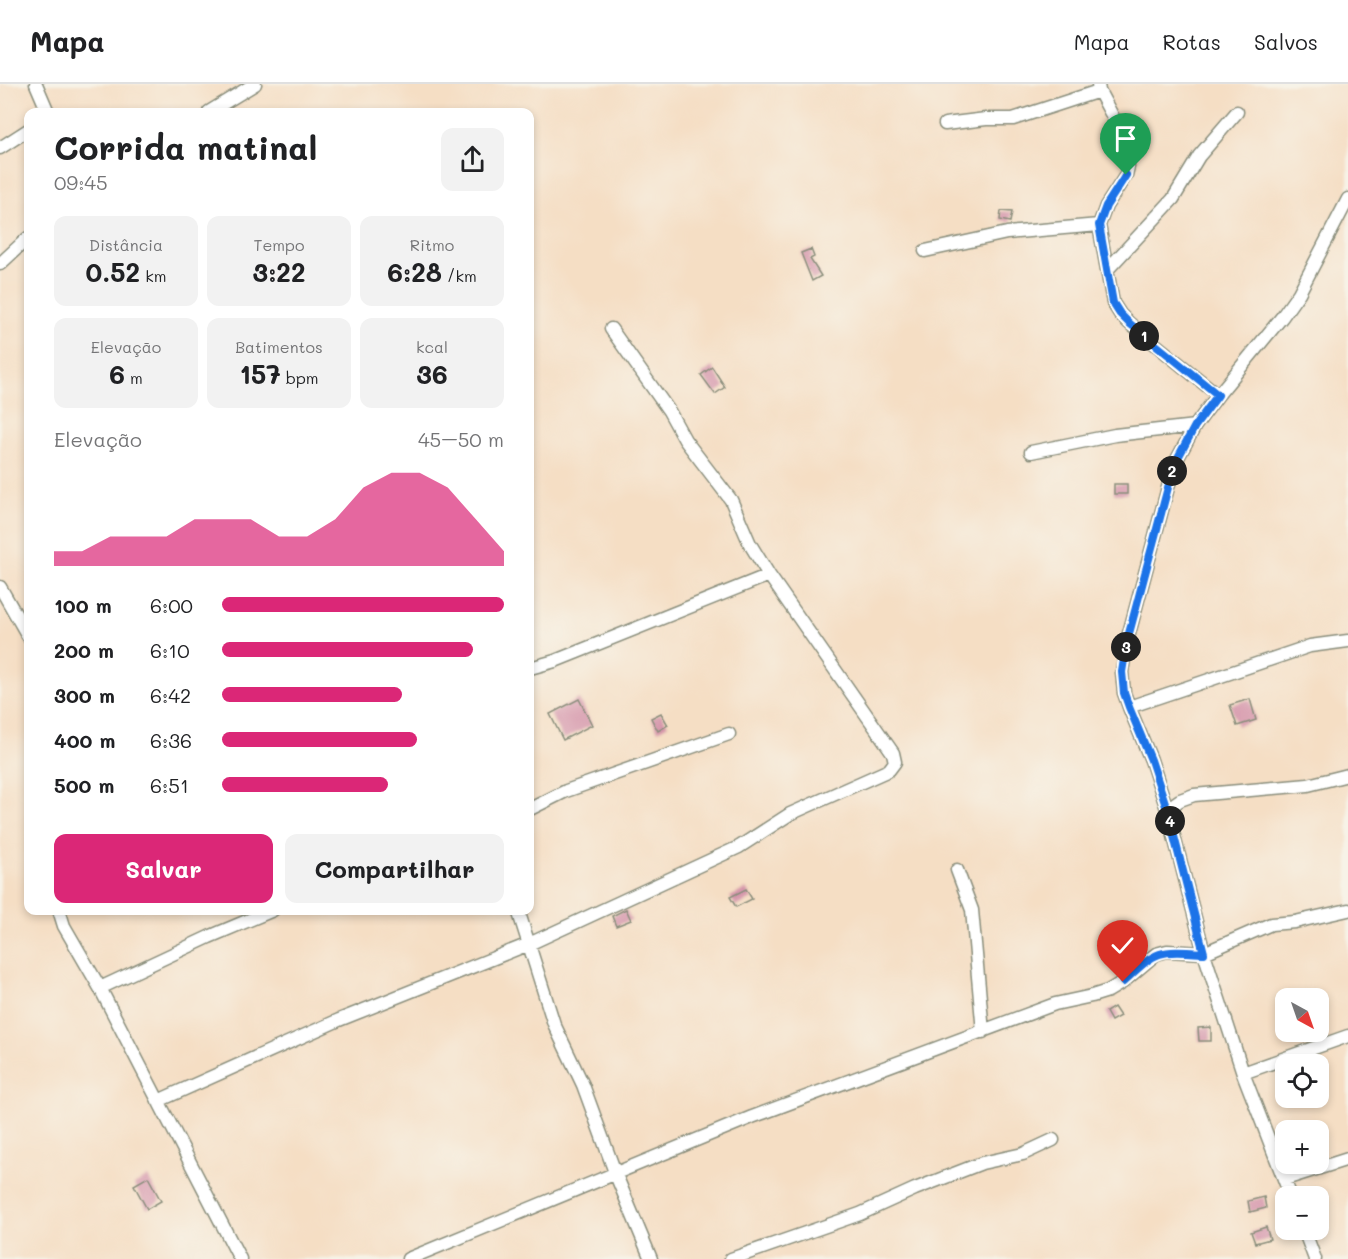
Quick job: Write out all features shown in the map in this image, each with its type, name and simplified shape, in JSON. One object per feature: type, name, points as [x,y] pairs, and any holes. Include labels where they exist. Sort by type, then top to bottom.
[{"type":"street","points":[[36,84],[46,108]]},
{"type":"street","points":[[216,108],[255,84]]},
{"type":"street","points":[[945,124],[986,119],[1013,119],[1098,88],[1114,119],[1128,167],[1126,175],[1106,206],[1099,225],[1113,303],[1120,314],[1218,395]]},
{"type":"street","points":[[1108,269],[1173,199],[1199,156],[1237,112]]},
{"type":"street","points":[[0,147],[24,132]]},
{"type":"street","points":[[1287,1186],[1243,1073],[1204,953],[1167,809],[1151,760],[1124,693],[1122,672],[1127,641],[1174,465],[1195,426],[1299,293],[1348,199]]},
{"type":"street","points":[[926,251],[1007,233],[1099,225]]},
{"type":"street","points":[[0,264],[24,242]]},
{"type":"street","points":[[158,1101],[339,1020],[529,944],[739,847],[790,814],[889,770],[895,762],[893,753],[769,575],[750,544],[731,500],[690,447],[669,411],[611,328]]},
{"type":"street","points":[[1031,452],[1115,435],[1195,426]]},
{"type":"street","points":[[534,667],[555,661],[769,575]]},
{"type":"street","points":[[0,587],[24,629]]},
{"type":"street","points":[[1129,707],[1310,646],[1348,641]]},
{"type":"street","points":[[534,807],[566,791],[729,734]]},
{"type":"street","points":[[1167,809],[1180,800],[1194,795],[1308,785],[1348,775]]},
{"type":"street","points":[[957,870],[972,910],[983,1032]]},
{"type":"street","points":[[408,1259],[752,1117],[1055,1004],[1108,991],[1123,982],[1156,954],[1167,951],[1204,953],[1271,924],[1295,922],[1348,910]]},
{"type":"street","points":[[61,915],[64,926],[100,988],[240,1259]]},
{"type":"street","points":[[100,988],[261,915]]},
{"type":"street","points":[[520,915],[554,1024],[583,1085],[616,1175],[651,1259]]},
{"type":"street","points":[[1243,1073],[1348,1036]]},
{"type":"street","points":[[731,1259],[860,1214],[915,1189],[982,1163],[1023,1154],[1053,1140]]},
{"type":"street","points":[[1285,1179],[1348,1158]]},
{"type":"street","points":[[1308,1240],[1315,1259]]},
{"type":"building","points":[[1001,211],[1012,212],[1010,222],[1000,220]]},
{"type":"building","points":[[811,249],[814,257],[810,259],[821,276],[812,281],[801,253]]},
{"type":"building","points":[[712,367],[725,387],[715,394],[701,375]]},
{"type":"building","points":[[1114,484],[1127,484],[1127,494],[1114,494]]},
{"type":"building","points":[[579,699],[592,725],[563,740],[550,714]]},
{"type":"building","points":[[1250,699],[1256,720],[1237,726],[1230,705]]},
{"type":"building","points":[[661,713],[668,725],[658,731],[651,718]]},
{"type":"building","points":[[746,889],[752,899],[736,907],[730,897]]},
{"type":"building","points":[[626,909],[631,920],[616,926],[612,916]]},
{"type":"building","points":[[1114,1007],[1120,1016],[1111,1021],[1106,1012]]},
{"type":"building","points":[[1211,1027],[1211,1041],[1199,1041],[1198,1028]]},
{"type":"building","points":[[148,1177],[161,1201],[147,1209],[134,1185]]},
{"type":"building","points":[[1264,1197],[1266,1208],[1250,1212],[1248,1201]]},
{"type":"building","points":[[1266,1227],[1270,1239],[1255,1243],[1251,1232]]},
{"type":"route","points":[[1123,982],[1156,954],[1167,951],[1204,953],[1167,809],[1151,760],[1124,693],[1122,672],[1127,641],[1174,465],[1195,426],[1218,395],[1129,323],[1113,303],[1099,225],[1106,206],[1126,175]]}]
